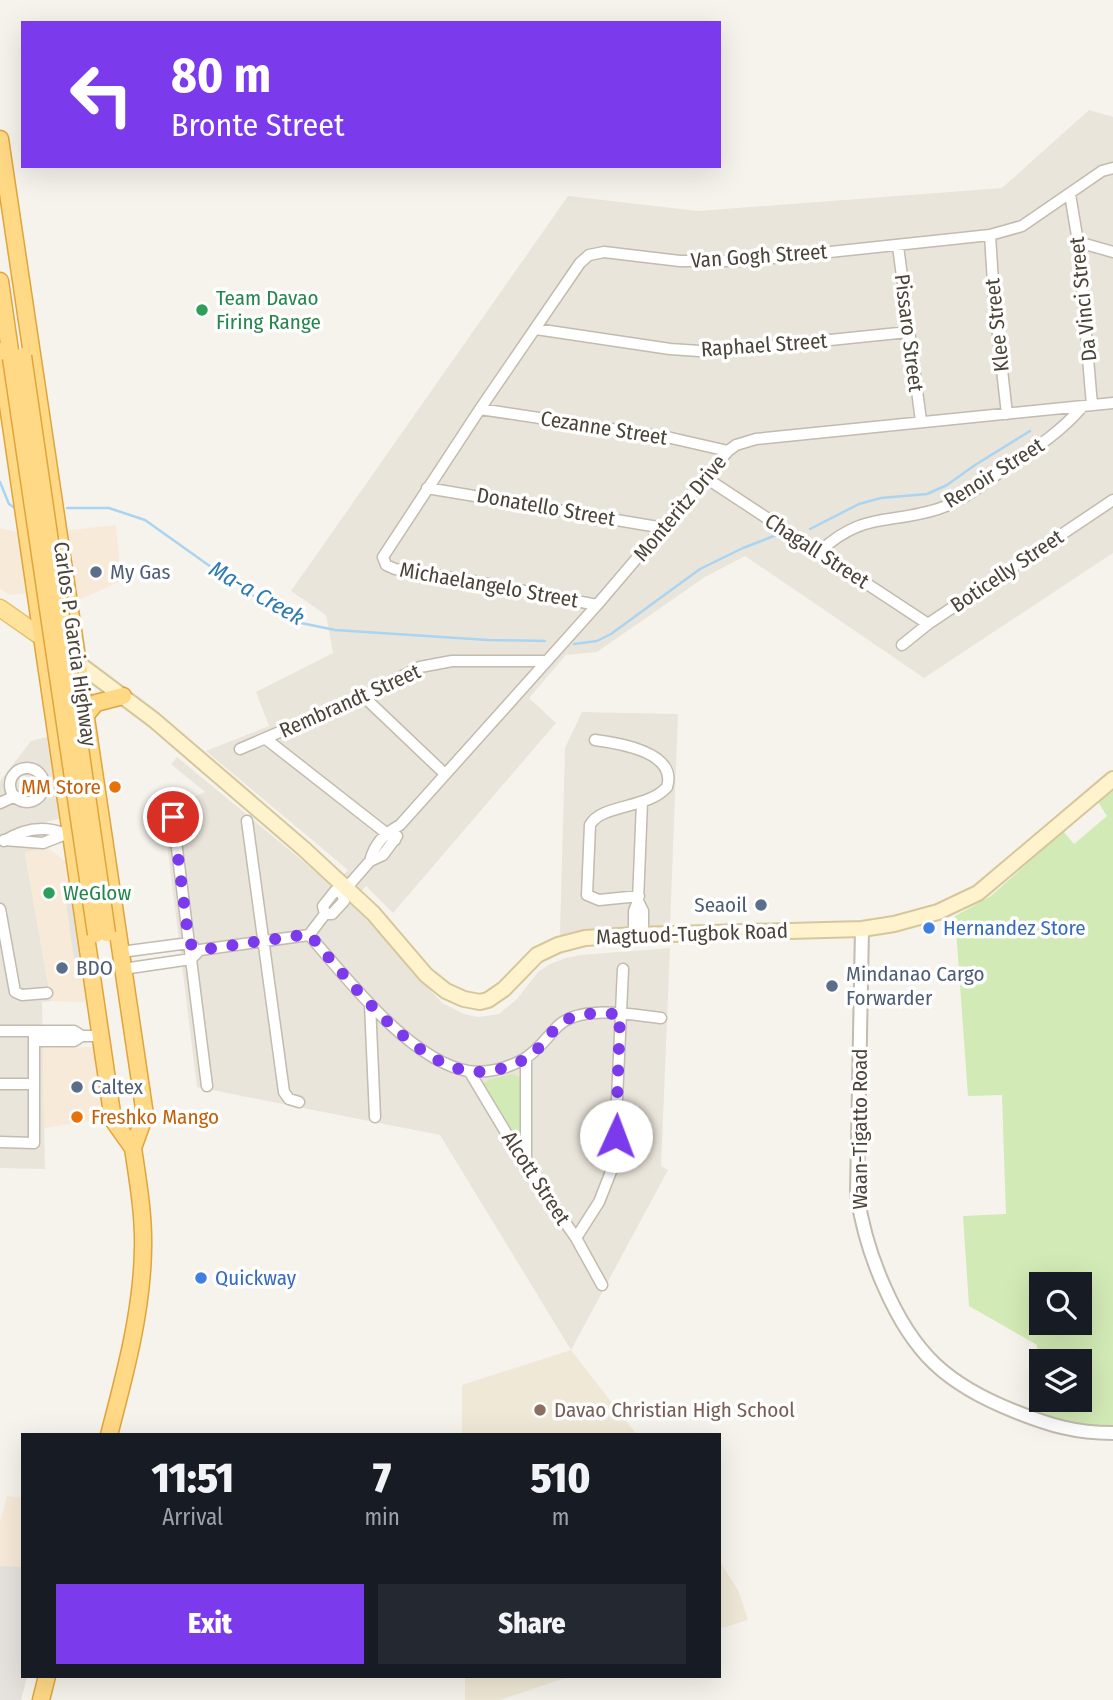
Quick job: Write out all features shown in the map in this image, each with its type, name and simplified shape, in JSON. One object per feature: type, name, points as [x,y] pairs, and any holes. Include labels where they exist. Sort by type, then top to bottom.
[{"type":"highway","name":"Carlos P. Garcia Highway","points":[[0,139],[145,1115],[132,1141]]},
{"type":"highway","name":"Carlos P. Garcia Highway","points":[[0,201],[11,355],[5,382],[63,780],[67,833],[82,909],[113,1120],[132,1141]]},
{"type":"highway","name":"Carlos P. Garcia Highway","points":[[0,281],[102,933],[135,1116],[132,1141],[142,1227],[142,1276],[134,1329],[109,1433]]},
{"type":"highway","points":[[5,382],[36,376]]},
{"type":"highway","points":[[13,440],[45,436]]},
{"type":"highway","points":[[21,496],[53,491]]},
{"type":"highway","points":[[29,547],[60,542]]},
{"type":"highway","points":[[36,595],[67,590]]},
{"type":"highway","points":[[86,715],[96,703],[123,696]]},
{"type":"highway","points":[[52,704],[83,699]]},
{"type":"highway","points":[[57,738],[89,733]]},
{"type":"highway","points":[[63,780],[95,776]]},
{"type":"highway","points":[[67,833],[102,827]]},
{"type":"highway","points":[[82,909],[114,904]]},
{"type":"highway","points":[[41,1700],[46,1678]]},
{"type":"main road","points":[[0,608],[78,663]]},
{"type":"main road","name":"Magtuod-Tugbok Road","points":[[78,663],[174,737],[383,923],[426,975],[454,996],[480,1002],[495,996],[537,955],[558,945],[592,937],[862,929],[894,924],[938,912],[978,893],[1113,779]]},
{"type":"street","name":"Van Gogh Street","points":[[384,562],[385,551],[480,409],[580,264],[596,252],[617,252],[680,261],[745,261],[990,235],[1022,226],[1102,171],[1113,168]]},
{"type":"street","name":"Da Vinci Street","points":[[1070,194],[1078,242],[1087,406]]},
{"type":"street","name":"Klee Street","points":[[990,235],[1007,414]]},
{"type":"street","points":[[1078,242],[1113,252]]},
{"type":"street","name":"Pissaro Street","points":[[898,246],[921,421]]},
{"type":"street","name":"Raphael Street","points":[[536,329],[670,349],[714,352],[908,332]]},
{"type":"street","name":"Monteritz Drive","points":[[386,833],[400,825],[736,445],[756,439],[1113,403]]},
{"type":"street","name":"Renoir Street","points":[[819,552],[841,534],[859,524],[918,513],[952,503],[1045,442],[1087,406]]},
{"type":"street","name":"Cezanne Street","points":[[480,409],[671,438],[728,451]]},
{"type":"street","name":"Chagall Street","points":[[706,478],[928,624]]},
{"type":"street","name":"Donatello Street","points":[[427,488],[664,528]]},
{"type":"street","name":"Boticelly Street","points":[[902,645],[928,624],[1113,500]]},
{"type":"street","name":"Michaelangelo Street","points":[[384,562],[395,569],[597,605]]},
{"type":"street","name":"Rembrandt Street","points":[[240,749],[363,696],[404,674],[436,664],[452,661],[545,661]]},
{"type":"street","points":[[363,696],[445,774]]},
{"type":"street","points":[[123,969],[191,959],[200,950],[309,934],[325,914],[323,906],[335,891],[344,890],[370,861],[383,855],[395,840],[266,739]]},
{"type":"street","points":[[595,740],[616,742],[639,749],[665,767],[667,787],[656,797],[599,816],[592,821],[589,830],[586,892],[589,898],[638,899]]},
{"type":"street","points":[[24,768],[40,773],[44,783],[41,794],[31,801],[20,800],[15,796],[11,785],[15,774],[24,768]]},
{"type":"street","points":[[44,783],[63,780]]},
{"type":"street","points":[[0,789],[11,785]]},
{"type":"street","points":[[0,803],[15,796]]},
{"type":"street","points":[[638,934],[634,911],[638,899],[642,803]]},
{"type":"street","points":[[173,817],[207,1086]]},
{"type":"street","points":[[247,821],[284,1092],[289,1099],[299,1102]]},
{"type":"street","name":"Monteritz Drive","points":[[395,840],[400,825]]},
{"type":"street","points":[[2,841],[21,832],[41,828],[67,833]]},
{"type":"street","points":[[370,861],[374,847],[386,833]]},
{"type":"street","points":[[0,909],[13,989],[22,995],[47,993]]},
{"type":"street","name":"Waan-Tigatto Road","points":[[862,929],[857,1194],[861,1226],[867,1245],[898,1318],[923,1354],[968,1391],[1053,1426],[1083,1433],[1113,1433]]},
{"type":"street","points":[[309,934],[370,1004],[420,1049],[443,1062],[469,1071],[500,1070],[526,1058],[570,1017],[620,1014],[661,1018]]},
{"type":"street","points":[[121,952],[189,943],[200,950]]},
{"type":"street","points":[[172,945],[174,962]]},
{"type":"street","points":[[576,1238],[599,1202],[614,1164],[623,969]]},
{"type":"street","points":[[370,1004],[375,1117]]},
{"type":"street","points":[[0,1031],[34,1036],[74,1031],[82,1036],[101,1036]]},
{"type":"street","points":[[0,1142],[34,1143],[34,1036]]},
{"type":"street","points":[[526,1058],[526,1166]]},
{"type":"street","name":"Alcott Street","points":[[469,1071],[526,1166],[576,1238],[602,1285]]},
{"type":"street","points":[[0,1084],[34,1084]]},
{"type":"shaded area","points":[[1089,110],[1113,117],[1113,553],[924,678],[745,556],[705,577],[597,652],[566,655],[529,698],[556,723],[393,913],[366,886],[351,902],[442,1003],[464,1014],[479,1017],[499,1014],[517,999],[538,972],[566,958],[670,948],[661,1166],[668,1170],[571,1350],[440,1135],[197,1087],[163,811],[205,792],[171,764],[177,757],[333,886],[348,870],[206,751],[269,726],[256,692],[333,653],[326,615],[291,591],[568,196],[698,211],[1002,188]]},
{"type":"shaded area","points":[[116,525],[121,581],[74,602],[63,531]]},
{"type":"shaded area","points":[[0,528],[21,533],[29,593],[10,595],[0,589]]},
{"type":"shaded area","points":[[582,712],[678,714],[670,928],[560,935],[565,748]]},
{"type":"shaded area","points":[[50,736],[62,818],[42,823],[48,848],[25,853],[51,1001],[42,1002],[45,1169],[0,1168],[0,781],[31,741]]},
{"type":"shaded area","points":[[48,848],[71,866],[91,1002],[51,1001],[25,852]]},
{"type":"shaded area","points":[[74,885],[87,978],[77,980],[64,887]]},
{"type":"shaded area","points":[[97,1047],[108,1118],[44,1128],[43,1048]]},
{"type":"shaded area","name":"Davao Christian High School","points":[[571,1350],[635,1433],[462,1433],[462,1385]]},
{"type":"shaded area","points":[[7,1496],[21,1498],[21,1567],[0,1566],[0,1523]]},
{"type":"shaded area","points":[[721,1563],[739,1592],[748,1620],[721,1628]]},
{"type":"shaded area","points":[[0,1566],[21,1567],[21,1678],[27,1678],[21,1700],[0,1700]]},
{"type":"shaded area","points":[[465,1678],[565,1678],[500,1700],[465,1700]]},
{"type":"green space","points":[[1113,790],[1113,1428],[1075,1425],[1039,1414],[1092,1412],[1092,1349],[1037,1349],[1037,1345],[969,1306],[963,1216],[1006,1214],[1002,1095],[968,1096],[955,916],[991,896],[1063,831],[1074,844],[1107,816],[1098,802]]},
{"type":"green space","points":[[513,1074],[521,1078],[522,1130],[518,1136],[506,1127],[496,1114],[484,1084],[490,1079]]},
{"type":"waterway","name":"Ma-a Creek","points":[[810,529],[859,504],[881,498],[927,494],[947,485],[1030,431]]},
{"type":"waterway","name":"Ma-a Creek","points":[[0,482],[9,504],[18,510]]},
{"type":"waterway","name":"Ma-a Creek","points":[[67,508],[109,508],[145,520],[242,589],[301,623],[335,630],[545,641]]},
{"type":"waterway","name":"Ma-a Creek","points":[[574,644],[597,641],[611,634],[700,569],[779,534]]},
{"type":"place","name":"Team Davao Firing Range","points":[[202,310]]},
{"type":"place","name":"My Gas","points":[[96,572]]},
{"type":"place","name":"MM Store","points":[[115,787]]},
{"type":"place","name":"WeGlow","points":[[49,893]]},
{"type":"place","name":"Seaoil","points":[[761,905]]},
{"type":"place","name":"Hernandez Store","points":[[929,928]]},
{"type":"place","name":"BDO","points":[[62,968]]},
{"type":"place","name":"Mindanao Cargo Forwarder","points":[[832,986]]},
{"type":"place","name":"Caltex","points":[[77,1087]]},
{"type":"place","name":"Freshko Mango","points":[[77,1117]]},
{"type":"place","name":"Quickway","points":[[201,1278]]},
{"type":"place","name":"Davao Christian High School","points":[[540,1410]]},
{"type":"route","points":[[173,817],[189,943],[200,950],[309,934],[370,1004],[420,1049],[443,1062],[469,1071],[500,1070],[526,1058],[570,1017],[620,1014],[616,1136]]}]
